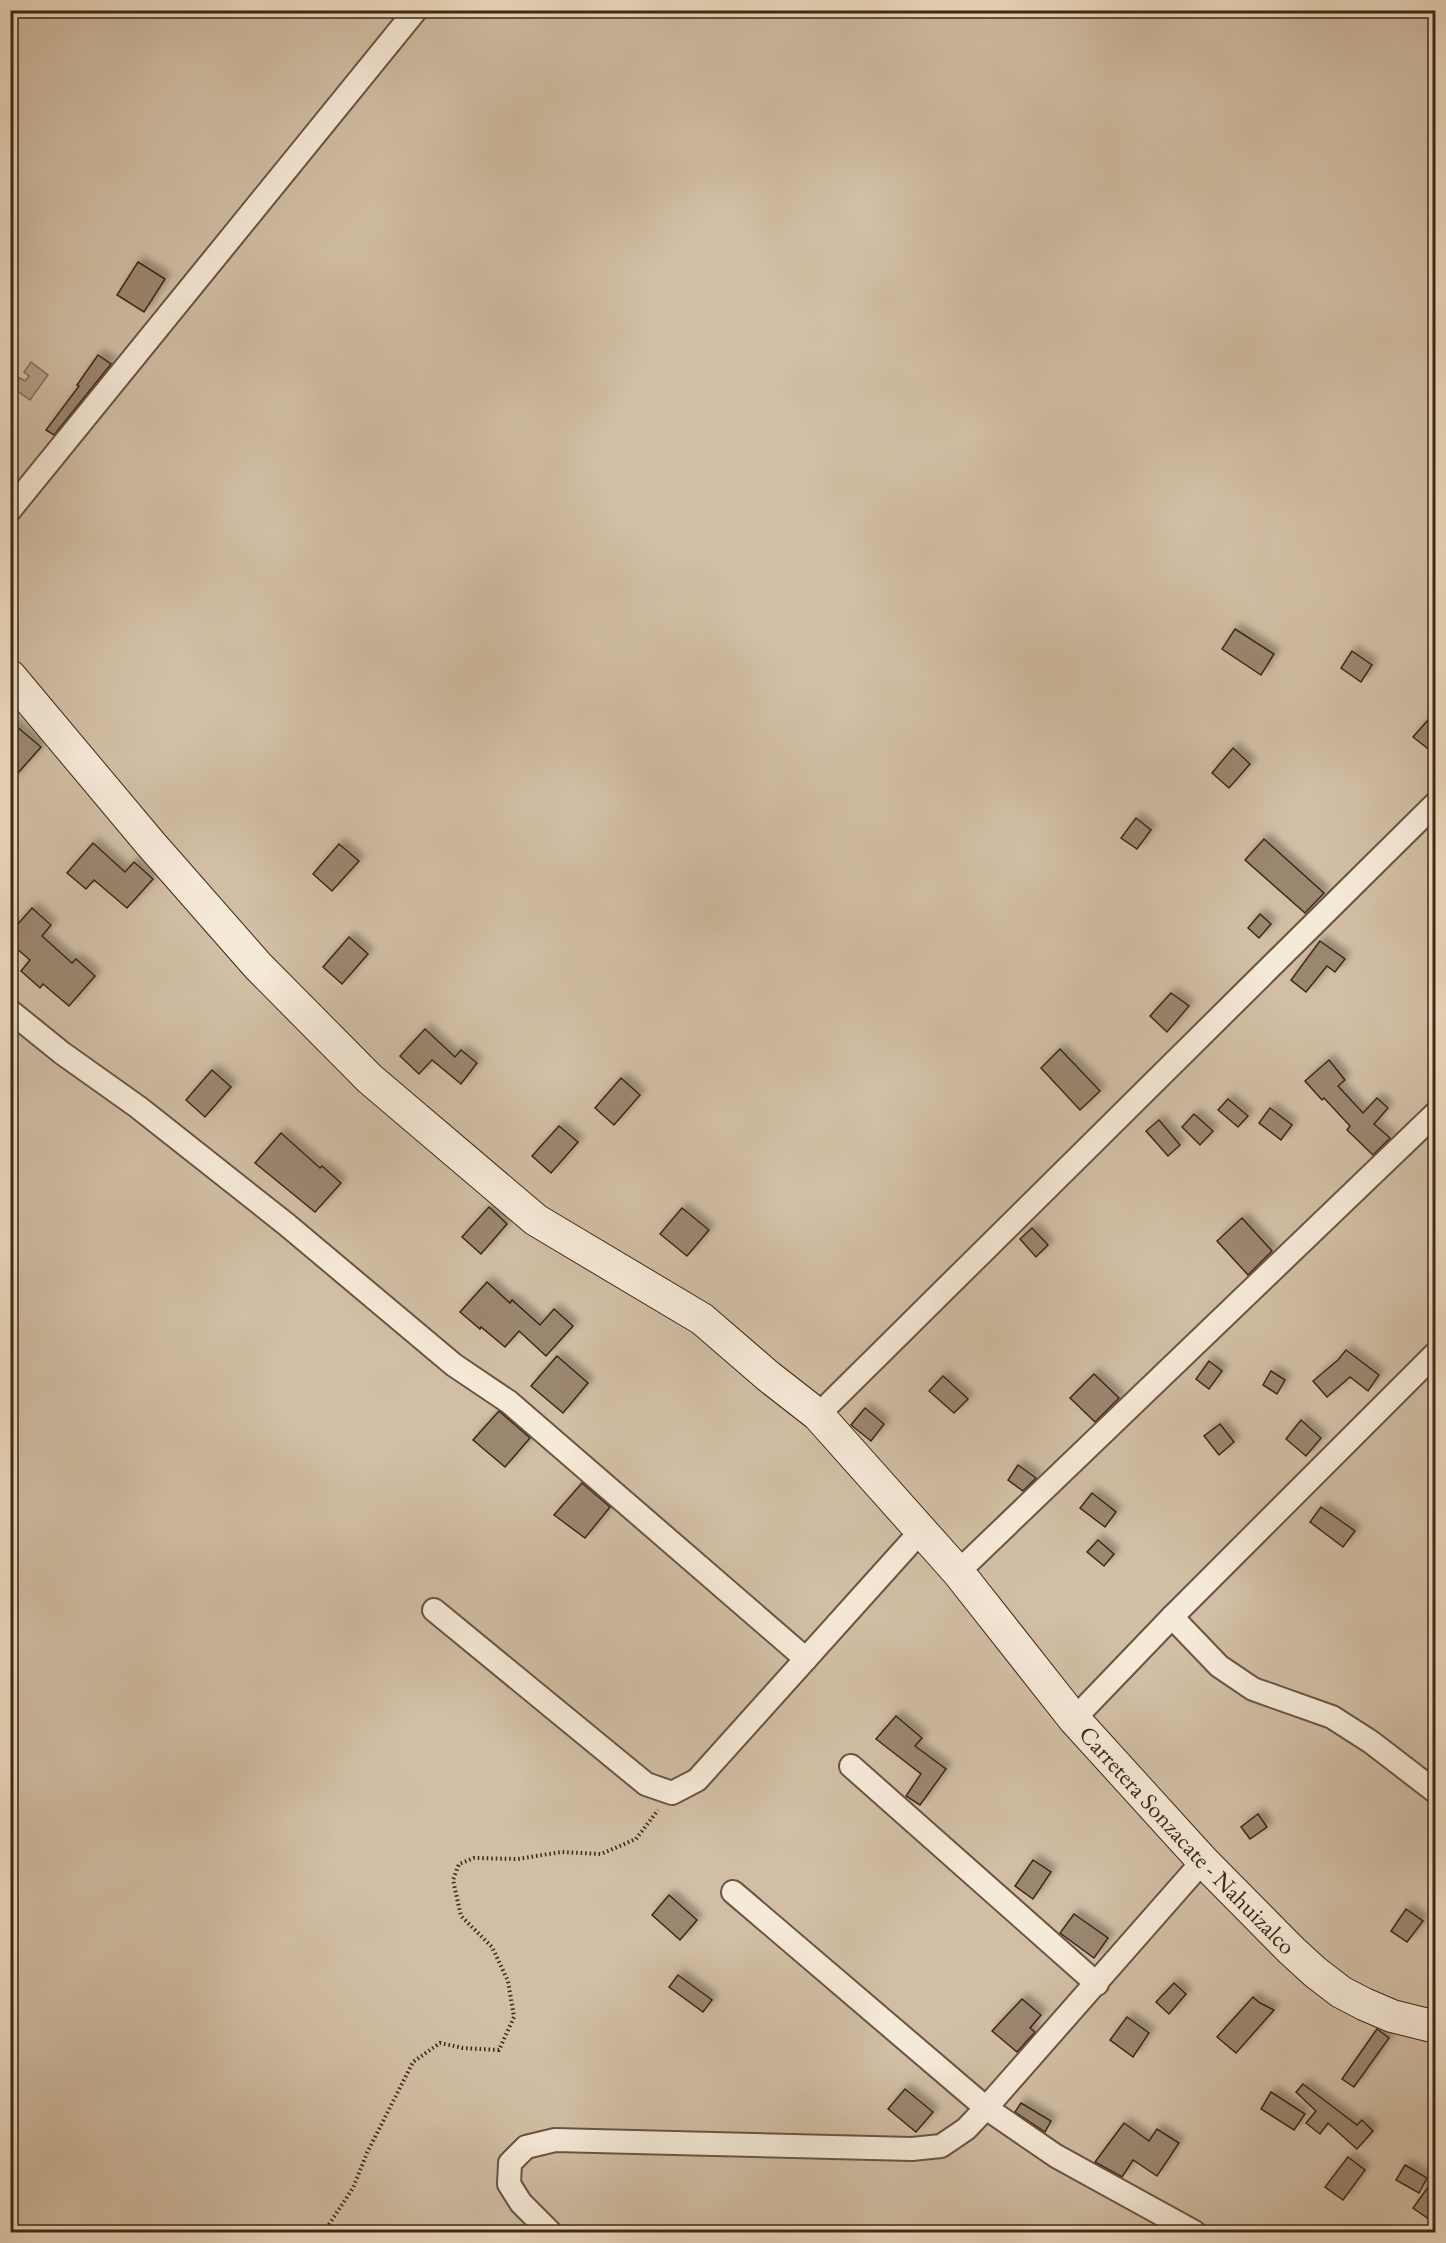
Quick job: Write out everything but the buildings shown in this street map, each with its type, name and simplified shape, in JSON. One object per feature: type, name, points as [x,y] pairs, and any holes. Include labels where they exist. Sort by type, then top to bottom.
[{"type":"street","points":[[10,510],[416,10]]},
{"type":"street","name":"Carretera Sonzacate - Nahuizalco","points":[[10,676],[150,843],[258,966],[370,1078],[536,1220],[702,1319],[768,1376],[818,1415],[958,1572],[1074,1719],[1203,1861],[1291,1950],[1341,1992],[1392,2016],[1436,2027]]},
{"type":"street","points":[[818,1415],[1436,803]]},
{"type":"street","points":[[10,1011],[62,1053],[138,1107],[286,1224],[454,1365],[509,1402],[806,1659]]},
{"type":"street","points":[[958,1572],[1436,1113]]},
{"type":"street","points":[[1074,1719],[1172,1617],[1436,1353]]},
{"type":"street","points":[[434,1610],[646,1784],[672,1793],[697,1780],[920,1532]]},
{"type":"street","points":[[1172,1617],[1219,1666],[1253,1689],[1332,1717],[1371,1742],[1436,1792]]},
{"type":"street","points":[[851,1766],[1097,1984]]},
{"type":"street","points":[[550,2232],[521,2203],[509,2184],[510,2163],[526,2146],[555,2140],[912,2149],[941,2146],[966,2129],[986,2108],[1203,1861]]},
{"type":"street","points":[[733,1892],[986,2108],[1065,2161],[1194,2232]]},
{"type":"path","points":[[324,2232],[353,2188],[367,2153],[413,2062],[440,2043],[463,2048],[499,2050],[514,2017],[508,1981],[492,1947],[461,1916],[453,1880],[459,1864],[474,1858],[518,1859],[561,1852],[601,1854],[636,1839],[672,1793]]},
{"type":"shaded area","points":[[11,11],[1435,11],[1435,2232],[11,2232]]},
{"type":"shaded area","points":[[31,362],[48,375],[30,400],[13,388],[20,378],[25,381],[29,376],[24,372]]}]
